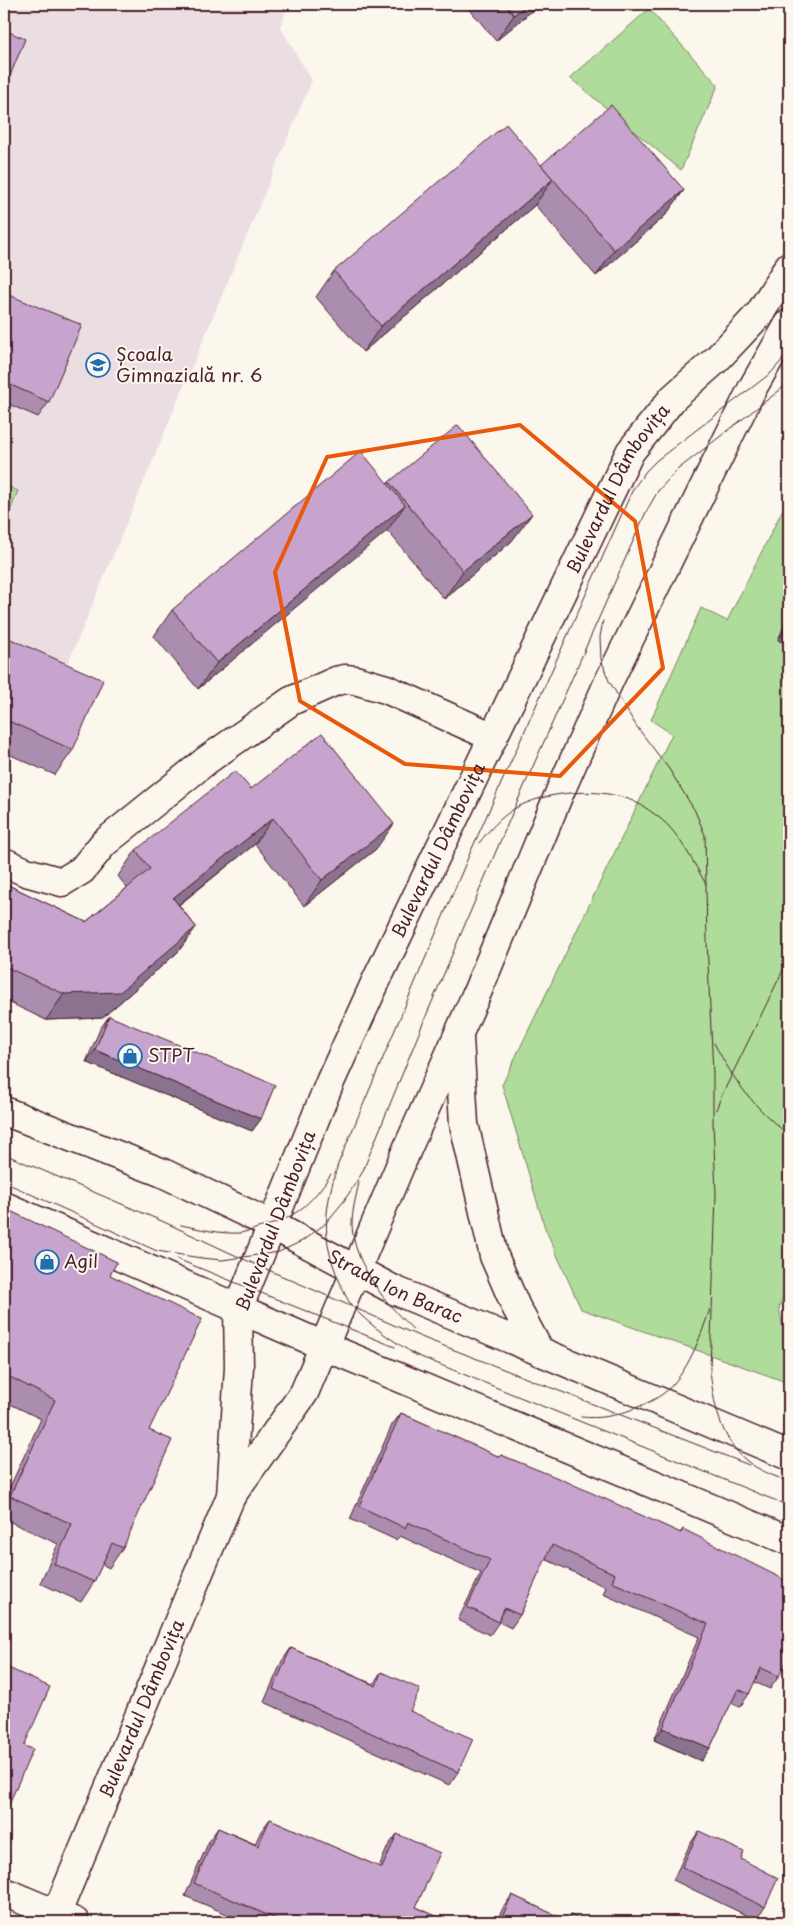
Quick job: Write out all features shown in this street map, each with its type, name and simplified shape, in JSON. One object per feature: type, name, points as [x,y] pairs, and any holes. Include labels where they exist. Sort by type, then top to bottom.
[{"type":"street","name":"Bulevardul Dâmbovița","points":[[231,1496],[239,1367],[238,1309],[330,1082],[380,972],[630,452],[673,398],[717,359],[760,313],[789,266]]},
{"type":"street","name":"Bulevardul Dâmbovița","points":[[61,1920],[231,1496],[304,1393],[609,681],[752,388],[789,324]]},
{"type":"street","points":[[4,862],[26,872],[62,882],[82,870],[104,843],[207,760],[291,701],[336,681],[345,679],[355,680],[386,690],[494,737]]},
{"type":"street","points":[[459,1034],[464,1124],[494,1256],[516,1306],[540,1352]]},
{"type":"street","name":"Strada Ion Barac","points":[[4,1111],[163,1173],[272,1225],[394,1290],[789,1456]]},
{"type":"street","points":[[4,1206],[324,1346],[789,1541]]},
{"type":"street","points":[[4,1892],[61,1920]]},
{"type":"highlighted area","points":[[520,425],[635,521],[663,668],[560,776],[405,764],[300,701],[275,572],[327,457]]},
{"type":"shaded area","name":"Școala Gimnazială nr. 6","points":[[4,4],[289,4],[280,27],[312,80],[63,675],[4,650]]},
{"type":"green space","points":[[649,9],[718,85],[681,170],[570,78]]},
{"type":"green space","points":[[4,485],[18,491],[4,526]]},
{"type":"green space","points":[[789,497],[789,1276],[779,1309],[789,1352],[789,1383],[581,1309],[545,1228],[502,1085],[672,734],[651,720],[701,608],[727,621]]},
{"type":"building","points":[[505,4],[527,4],[514,15]]},
{"type":"building","points":[[4,30],[25,39],[5,88],[4,88]]},
{"type":"building","points":[[611,105],[684,190],[614,250],[541,165]]},
{"type":"building","points":[[506,124],[553,179],[381,326],[334,271]]},
{"type":"building","points":[[4,293],[82,325],[49,402],[4,382]]},
{"type":"building","points":[[458,425],[532,514],[463,571],[389,482]]},
{"type":"building","points":[[361,451],[405,505],[217,663],[172,610]]},
{"type":"building","points":[[4,636],[103,680],[73,750],[4,719]]},
{"type":"building","points":[[322,733],[394,824],[322,880],[273,818],[173,898],[196,927],[120,992],[64,994],[4,966],[4,883],[86,922],[150,869],[136,850],[235,771],[251,789]]},
{"type":"building","points":[[109,1016],[275,1085],[261,1119],[95,1050]]},
{"type":"building","points":[[4,1208],[117,1262],[110,1275],[202,1319],[149,1430],[172,1440],[123,1548],[112,1543],[94,1582],[54,1564],[72,1524],[10,1496],[55,1400],[4,1374]]},
{"type":"building","points":[[401,1413],[500,1457],[501,1455],[563,1480],[681,1533],[683,1529],[789,1582],[789,1656],[779,1676],[761,1668],[749,1694],[738,1689],[710,1748],[663,1728],[708,1624],[612,1582],[615,1574],[552,1545],[520,1615],[504,1608],[499,1622],[467,1607],[490,1560],[408,1522],[405,1528],[359,1506]]},
{"type":"building","points":[[291,1648],[376,1686],[381,1672],[420,1689],[410,1711],[473,1739],[458,1772],[273,1689]]},
{"type":"building","points":[[4,1666],[50,1687],[24,1746],[33,1749],[6,1811],[4,1810]]},
{"type":"building","points":[[270,1819],[382,1868],[397,1834],[440,1853],[416,1907],[449,1922],[283,1922],[194,1883],[218,1828],[258,1846]]},
{"type":"building","points":[[699,1831],[744,1852],[741,1859],[778,1878],[765,1907],[682,1867]]},
{"type":"building","points":[[512,1895],[568,1921],[570,1915],[586,1922],[500,1922]]},
{"type":"tram line","points":[[417,1356],[367,1321],[348,1301],[339,1280],[329,1250],[326,1222],[330,1194],[338,1164],[470,853],[633,489],[657,460],[771,373],[789,352]]},
{"type":"tram line","points":[[4,1182],[157,1251],[201,1258],[222,1260],[279,1252],[302,1241],[325,1224],[344,1201],[362,1173],[423,1023],[514,809],[646,512],[658,491],[677,470],[789,383]]},
{"type":"tram line","points":[[603,621],[600,637],[601,659],[609,681],[637,727],[669,769],[695,811],[705,835],[716,1194],[710,1369],[713,1394],[724,1431],[738,1452],[757,1468],[789,1482]]},
{"type":"tram line","points":[[479,843],[504,816],[526,803],[541,798],[574,793],[591,792],[607,794],[622,797],[638,804],[668,825],[686,849],[706,884]]},
{"type":"tram line","points":[[716,1110],[789,958]]},
{"type":"tram line","points":[[714,1043],[737,1082],[765,1115],[789,1135]]},
{"type":"tram line","points":[[4,1154],[164,1222],[421,1337],[749,1465]]},
{"type":"tram line","points":[[181,1225],[232,1233],[271,1225],[292,1215],[309,1202],[331,1174]]},
{"type":"tram line","points":[[359,1183],[353,1209],[352,1225],[358,1254],[373,1283],[393,1309],[414,1330]]},
{"type":"tram line","points":[[177,1259],[395,1347]]},
{"type":"tram line","points":[[581,1417],[601,1417],[620,1413],[645,1404],[664,1393],[680,1376],[697,1343],[710,1309]]},
{"type":"tram line","points":[[411,1353],[789,1506]]},
{"type":"place","name":"Școala Gimnazială nr. 6","points":[[98,365]]},
{"type":"place","name":"STPT","points":[[130,1056]]},
{"type":"place","name":"Agil","points":[[47,1262]]}]
